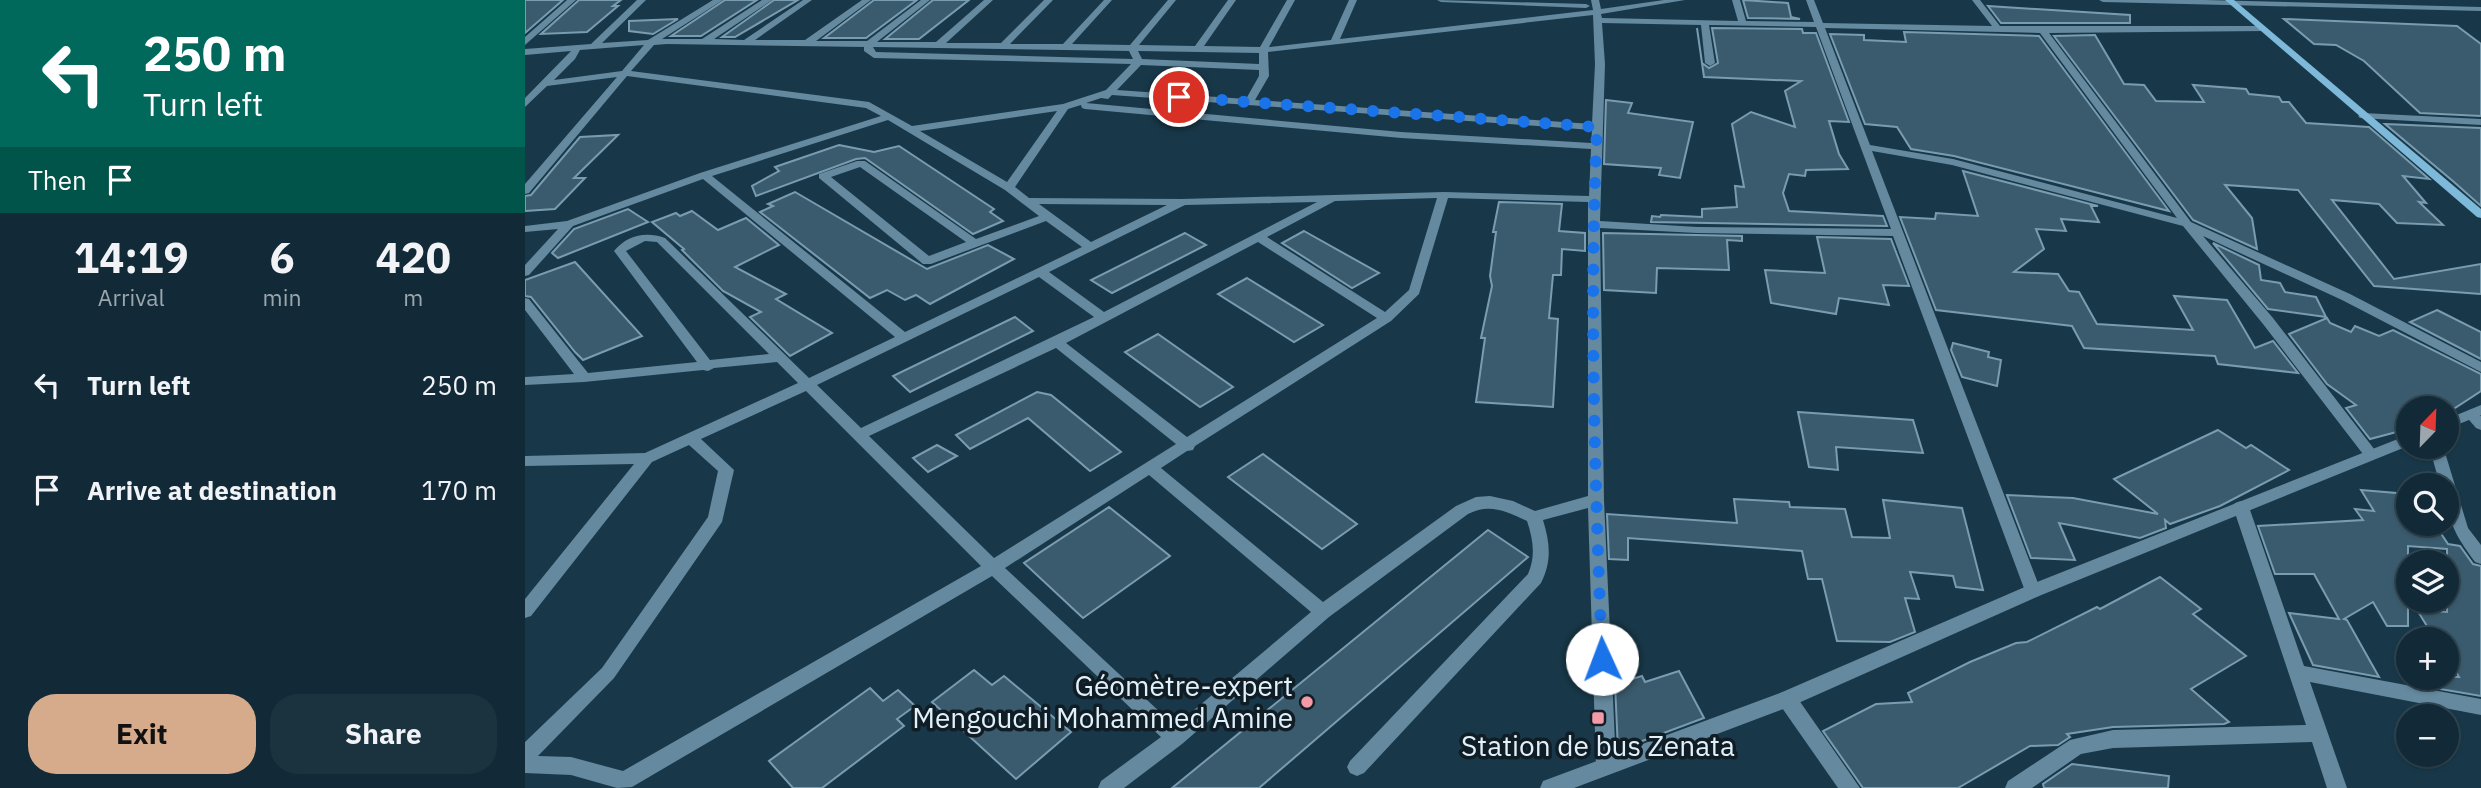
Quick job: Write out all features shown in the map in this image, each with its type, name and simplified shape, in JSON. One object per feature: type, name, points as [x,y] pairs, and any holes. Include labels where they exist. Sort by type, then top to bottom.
[{"type":"main road","points":[[2230,1],[2481,215]]},
{"type":"street","points":[[525,42],[572,0]]},
{"type":"street","points":[[593,47],[642,0]]},
{"type":"street","points":[[525,191],[652,41],[719,0]]},
{"type":"street","points":[[705,41],[768,0]]},
{"type":"street","points":[[746,42],[808,0]]},
{"type":"street","points":[[807,43],[867,0]]},
{"type":"street","points":[[926,0],[870,43],[867,49],[874,54],[1264,67]]},
{"type":"street","points":[[938,45],[989,0]]},
{"type":"street","points":[[1002,47],[1049,0]]},
{"type":"street","points":[[1064,48],[1108,0]]},
{"type":"street","points":[[1132,48],[1172,0]]},
{"type":"street","points":[[1197,50],[1232,0]]},
{"type":"street","points":[[1249,101],[1264,76],[1263,50],[1291,0]]},
{"type":"street","points":[[1335,41],[1353,0]]},
{"type":"street","points":[[1441,0],[1596,10],[1705,23],[2043,30],[2263,29]]},
{"type":"street","points":[[525,52],[652,41],[1263,50],[1681,0]]},
{"type":"street","points":[[1736,0],[1743,24]]},
{"type":"street","points":[[1810,0],[2033,591]]},
{"type":"street","points":[[1976,0],[1998,29]]},
{"type":"street","points":[[2103,0],[2480,7]]},
{"type":"street","points":[[2425,0],[2480,7]]},
{"type":"street","points":[[1596,10],[1600,64],[1594,199],[1596,500],[1607,765]]},
{"type":"street","points":[[1705,23],[1710,63]]},
{"type":"street","points":[[2043,30],[2187,224],[2268,321],[2371,454]]},
{"type":"street","points":[[525,104],[572,57],[577,48]]},
{"type":"street","points":[[1132,48],[1139,62]]},
{"type":"street","points":[[1097,105],[1139,62]]},
{"type":"street","points":[[544,84],[625,73],[869,105],[914,129],[1009,188],[1091,248]]},
{"type":"street","points":[[1009,188],[1065,107],[1109,92],[1597,127]]},
{"type":"street","points":[[914,129],[1065,107],[1097,105],[1401,135],[1596,146]]},
{"type":"street","points":[[2363,116],[2481,122]]},
{"type":"street","points":[[525,229],[569,224],[704,175],[888,117]]},
{"type":"street","points":[[1865,147],[1954,162],[2187,224],[2346,297],[2481,368]]},
{"type":"street","points":[[975,243],[861,163],[823,176],[927,261],[1049,216]]},
{"type":"street","points":[[704,175],[903,337]]},
{"type":"street","points":[[1027,201],[1183,202],[1444,195],[1594,199]]},
{"type":"street","points":[[525,764],[571,766],[627,785],[1152,469],[1386,318],[1415,291],[1444,195]]},
{"type":"street","points":[[859,435],[1057,342],[1339,196]]},
{"type":"street","points":[[525,461],[647,458],[808,384],[1183,202]]},
{"type":"street","points":[[525,272],[569,224]]},
{"type":"street","points":[[1595,224],[1697,230],[1898,233]]},
{"type":"street","points":[[708,367],[620,251],[625,245],[650,237],[661,240],[993,567],[1175,738]]},
{"type":"street","points":[[1259,237],[1386,318]]},
{"type":"street","points":[[1041,272],[1103,318]]},
{"type":"street","points":[[525,302],[584,378]]},
{"type":"street","points":[[1057,342],[1188,446]]},
{"type":"street","points":[[525,382],[708,367],[781,358]]},
{"type":"street","points":[[2459,421],[2478,416]]},
{"type":"street","points":[[525,755],[608,673],[716,518],[726,470],[691,438]]},
{"type":"street","points":[[1550,788],[1787,699],[2033,591],[2396,445]]},
{"type":"street","points":[[525,611],[647,458]]},
{"type":"street","points":[[2440,459],[2461,530],[2481,558]]},
{"type":"street","points":[[1152,469],[1323,612]]},
{"type":"street","points":[[1108,788],[1175,738],[1323,612],[1462,510],[1476,503],[1507,505],[1534,517],[1596,500]]},
{"type":"street","points":[[2241,507],[2337,788]]},
{"type":"street","points":[[1357,767],[1535,578],[1542,565],[1542,551],[1534,517]]},
{"type":"street","points":[[2297,672],[2481,707]]},
{"type":"street","points":[[1787,699],[1850,788]]},
{"type":"street","points":[[2015,788],[2077,747],[2113,738],[2318,733]]},
{"type":"building","points":[[525,0],[563,0],[525,33]]},
{"type":"building","points":[[579,0],[621,0],[613,6],[618,6],[587,32],[541,34]]},
{"type":"building","points":[[725,0],[757,0],[701,36],[671,36]]},
{"type":"building","points":[[774,0],[798,0],[735,37],[722,37]]},
{"type":"building","points":[[874,0],[917,0],[866,38],[824,38]]},
{"type":"building","points":[[933,0],[969,0],[919,39],[885,39]]},
{"type":"building","points":[[1743,0],[1788,3],[1791,17],[1800,19],[1748,18]]},
{"type":"building","points":[[1988,6],[2130,15],[2130,23],[2001,23]]},
{"type":"building","points":[[678,19],[653,34],[629,31],[629,21]]},
{"type":"building","points":[[2284,19],[2457,26],[2481,44],[2481,116],[2420,113],[2364,61],[2336,45],[2314,44]]},
{"type":"building","points":[[1712,28],[1802,29],[1803,33],[1816,33],[1849,122],[1829,121],[1839,154],[1848,169],[1806,170],[1805,176],[1789,174],[1783,193],[1789,211],[1883,216],[1887,226],[1651,222],[1652,216],[1702,217],[1702,209],[1737,207],[1735,186],[1744,187],[1732,124],[1751,112],[1795,127],[1785,91],[1801,81],[1704,77],[1702,63],[1709,68],[1718,63]]},
{"type":"building","points":[[1904,32],[2039,36],[2169,211],[1954,156],[1911,149],[1897,127],[1865,124],[1830,34],[1864,35],[1864,40],[1906,42]]},
{"type":"building","points":[[2095,35],[2124,84],[2144,85],[2156,101],[2204,102],[2193,85],[2246,89],[2249,94],[2279,97],[2282,102],[2289,102],[2306,123],[2369,127],[2429,179],[2403,176],[2426,203],[2419,202],[2443,225],[2397,223],[2379,204],[2332,200],[2394,279],[2481,264],[2481,294],[2374,286],[2298,190],[2225,185],[2252,218],[2257,249],[2193,220],[2054,36]]},
{"type":"building","points":[[1606,100],[1632,103],[1628,113],[1693,122],[1680,178],[1659,175],[1661,168],[1604,164]]},
{"type":"building","points":[[2385,124],[2481,128],[2481,206],[2454,182]]},
{"type":"building","points":[[618,135],[574,178],[585,178],[555,209],[525,211],[525,196],[531,195],[580,137]]},
{"type":"building","points":[[839,145],[874,152],[899,146],[994,209],[990,212],[1003,221],[973,234],[865,158],[756,196],[752,186],[779,171],[775,167]]},
{"type":"building","points":[[1963,171],[2098,206],[2091,206],[2099,222],[2061,219],[2066,231],[2036,229],[2044,249],[2014,272],[2058,274],[2069,291],[2079,292],[2097,324],[2193,330],[2174,296],[2227,300],[2255,348],[2273,341],[2298,373],[2218,364],[2215,356],[2084,348],[2072,326],[1936,310],[1900,217],[1935,219],[1936,213],[1978,216]]},
{"type":"building","points":[[795,192],[927,269],[988,245],[1014,259],[930,304],[916,295],[905,300],[887,290],[870,298],[760,212],[773,206],[768,204]]},
{"type":"building","points":[[1499,202],[1562,204],[1559,231],[1585,233],[1585,251],[1562,249],[1561,275],[1553,275],[1549,318],[1558,319],[1553,407],[1476,402],[1485,338],[1481,338],[1492,286],[1490,276],[1496,232],[1493,232]]},
{"type":"building","points":[[628,209],[648,222],[558,258],[552,253],[574,229]]},
{"type":"building","points":[[692,211],[718,230],[746,218],[779,245],[735,267],[786,294],[776,299],[832,333],[790,356],[750,317],[761,312],[723,291],[682,250],[684,249],[652,222],[676,213],[680,216]]},
{"type":"building","points":[[1304,231],[1379,273],[1352,288],[1282,243]]},
{"type":"building","points":[[1185,233],[1206,245],[1112,293],[1091,280]]},
{"type":"building","points":[[1603,233],[1742,236],[1742,241],[1727,240],[1729,270],[1657,268],[1656,293],[1604,290]]},
{"type":"building","points":[[1817,237],[1891,239],[1909,286],[1883,285],[1889,305],[1839,298],[1836,314],[1771,303],[1765,270],[1825,273]]},
{"type":"building","points":[[2213,243],[2259,265],[2261,280],[2280,283],[2285,292],[2316,297],[2326,317],[2268,309]]},
{"type":"building","points":[[575,262],[642,336],[583,360],[531,297],[525,296],[525,280]]},
{"type":"building","points":[[1247,278],[1323,325],[1294,342],[1218,294]]},
{"type":"building","points":[[2437,310],[2481,332],[2481,359],[2410,322]]},
{"type":"building","points":[[1015,317],[1033,331],[910,392],[893,376]]},
{"type":"building","points":[[2327,318],[2330,323],[2351,332],[2355,326],[2379,336],[2393,330],[2481,374],[2481,391],[2459,405],[2459,396],[2396,396],[2396,432],[2370,439],[2346,408],[2356,405],[2327,384],[2289,334]]},
{"type":"building","points":[[1158,334],[1233,387],[1200,407],[1125,352]]},
{"type":"building","points":[[1953,343],[1989,352],[1988,357],[2001,360],[1997,386],[1962,377],[1951,350]]},
{"type":"building","points":[[1037,392],[1051,395],[1121,452],[1090,471],[1028,418],[970,449],[956,435]]},
{"type":"building","points":[[1798,412],[1913,420],[1923,453],[1836,447],[1838,470],[1809,467]]},
{"type":"building","points":[[2218,430],[2246,448],[2251,445],[2289,470],[2220,506],[2170,524],[2165,520],[2166,528],[2140,538],[2059,523],[2075,560],[2031,558],[2007,495],[2073,498],[2158,514],[2114,479]]},
{"type":"building","points":[[937,445],[957,456],[928,472],[913,458]]},
{"type":"building","points":[[1263,454],[1357,524],[1322,549],[1228,477]]},
{"type":"building","points":[[2361,490],[2396,493],[2396,536],[2443,536],[2448,544],[2460,546],[2473,564],[2481,566],[2481,696],[2446,690],[2459,690],[2459,627],[2428,627],[2419,613],[2459,613],[2459,550],[2408,546],[2408,550],[2396,550],[2396,613],[2408,613],[2408,626],[2387,626],[2373,602],[2344,619],[2379,677],[2313,665],[2289,613],[2339,619],[2314,574],[2275,574],[2258,526],[2363,520],[2355,509],[2374,511]]},
{"type":"building","points":[[1734,499],[1789,502],[1790,507],[1845,509],[1852,537],[1890,538],[1883,500],[1962,508],[1983,590],[1956,587],[1953,576],[1910,572],[1919,599],[1905,598],[1915,632],[1890,642],[1837,641],[1822,579],[1808,579],[1802,551],[1628,538],[1628,560],[1609,559],[1607,514],[1737,523]]},
{"type":"building","points":[[1109,507],[1170,556],[1083,618],[1024,563]]},
{"type":"building","points":[[1488,530],[1528,557],[1259,788],[1172,788]]},
{"type":"building","points":[[2160,577],[2201,609],[2193,614],[2246,656],[2191,689],[2229,722],[2113,727],[2067,734],[2070,737],[2058,745],[2030,746],[1958,788],[1863,788],[1823,731],[1876,704],[1912,702],[1908,693],[1970,662],[2016,643],[2027,642],[2097,607],[2100,609]]},
{"type":"building","points":[[974,670],[992,685],[1004,676],[1071,732],[1016,779],[932,702]]},
{"type":"building","points":[[1679,671],[1704,718],[1618,750],[1615,684],[1642,676],[1645,682]]},
{"type":"building","points":[[870,688],[883,701],[898,690],[915,706],[897,719],[904,726],[822,788],[793,788],[769,761]]},
{"type":"building","points":[[2072,764],[2169,776],[2168,788],[2044,788],[2043,784]]},
{"type":"place","name":"Géomètre-expert Mengouchi Mohammed Amine","points":[[1307,702]]},
{"type":"place","name":"Station de bus Zenata","points":[[1598,718]]},
{"type":"route","points":[[1179,97],[1597,127],[1594,199],[1596,500],[1602,659]]}]
